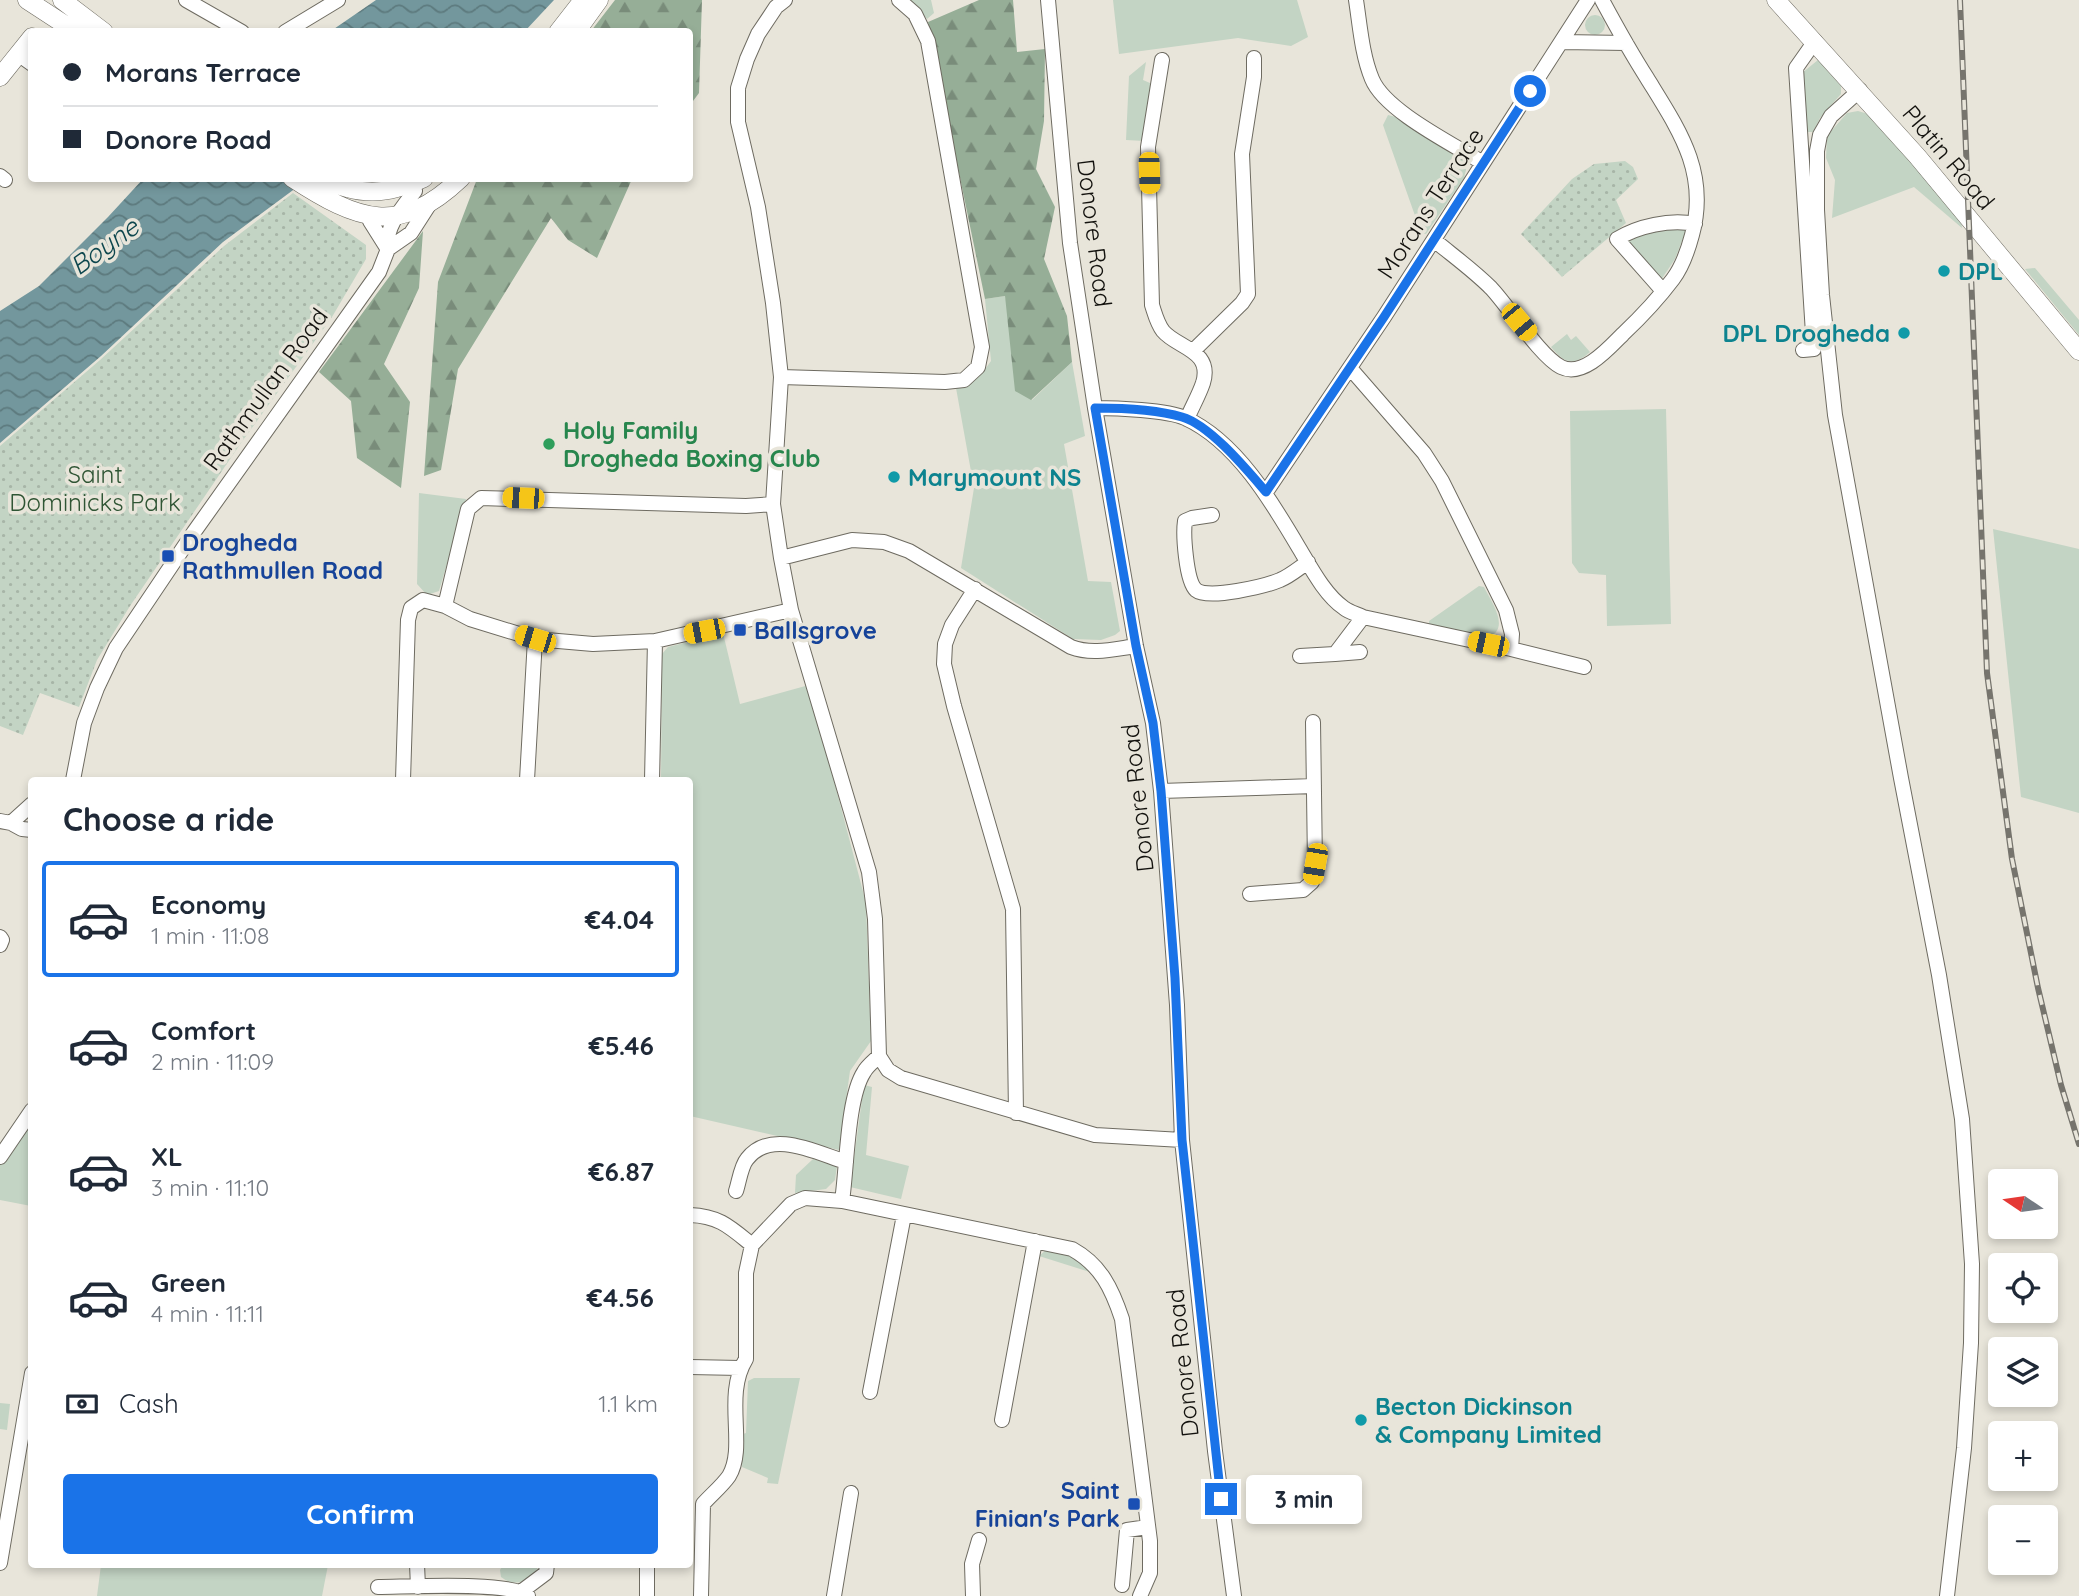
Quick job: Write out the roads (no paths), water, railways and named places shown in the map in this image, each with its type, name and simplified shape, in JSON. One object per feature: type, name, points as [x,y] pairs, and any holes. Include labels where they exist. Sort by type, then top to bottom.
[{"type":"main road","points":[[27,0],[62,4],[98,28]]},
{"type":"main road","points":[[561,28],[583,0]]},
{"type":"main road","points":[[579,28],[599,0]]},
{"type":"main road","name":"Platin Road","points":[[1776,0],[1860,90],[2079,351]]},
{"type":"main road","points":[[40,28],[62,4]]},
{"type":"main road","points":[[62,4],[74,28]]},
{"type":"main road","points":[[0,77],[25,59]]},
{"type":"main road","points":[[316,184],[374,192],[396,189],[415,182]]},
{"type":"main road","name":"Rathmullan Road","points":[[429,205],[457,182]]},
{"type":"main road","points":[[316,184],[350,211],[371,215],[396,216],[429,205]]},
{"type":"street","points":[[186,0],[235,28]]},
{"type":"street","points":[[292,28],[338,0]]},
{"type":"street","points":[[785,0],[776,7],[764,25],[747,59],[738,88],[738,122],[758,207],[781,377],[773,504],[780,558],[791,610],[869,872],[875,919],[879,1056],[888,1070],[901,1078],[1095,1135],[1182,1140]]},
{"type":"street","points":[[781,377],[945,382],[964,380],[978,367],[982,347],[973,287],[928,41],[915,15],[899,0]]},
{"type":"street","name":"Donore Road","points":[[1048,0],[1070,243],[1136,646],[1153,723],[1161,791],[1175,978],[1182,1140],[1211,1423],[1234,1596]]},
{"type":"street","points":[[1356,0],[1367,65],[1381,94],[1395,107],[1483,163]]},
{"type":"street","name":"Morans Terrace","points":[[1266,492],[1434,240],[1588,0]]},
{"type":"street","points":[[1434,240],[1490,288],[1548,357],[1561,367],[1573,370],[1586,366],[1620,337],[1663,291],[1688,248],[1698,214],[1697,185],[1692,159],[1678,129],[1602,0]]},
{"type":"street","points":[[1815,41],[1796,68],[1835,415],[1935,951],[1962,1119],[1972,1264],[1971,1343],[1964,1448],[1947,1596]]},
{"type":"street","points":[[1562,42],[1626,43]]},
{"type":"street","points":[[1193,351],[1248,294],[1242,154],[1254,77],[1254,58]]},
{"type":"street","points":[[1162,60],[1148,147],[1152,305],[1157,322],[1164,333],[1197,354],[1201,363],[1203,381],[1187,419]]},
{"type":"street","points":[[1803,350],[1814,349],[1811,210],[1820,135],[1831,116],[1860,90]]},
{"type":"street","name":"Rathmullan Road","points":[[388,249],[386,240],[396,216],[415,191],[418,182]]},
{"type":"street","points":[[374,192],[404,227],[404,237]]},
{"type":"street","name":"Rathmullan Road","points":[[74,777],[84,723],[116,648],[194,532],[373,281],[388,249],[411,233],[429,205]]},
{"type":"street","points":[[371,215],[370,221],[388,249]]},
{"type":"street","points":[[1663,291],[1617,239],[1629,231],[1642,228],[1682,221],[1695,224]]},
{"type":"street","points":[[1350,368],[1424,453],[1442,481],[1506,610],[1511,649]]},
{"type":"street","points":[[1095,408],[1121,408],[1187,419],[1232,453],[1266,492],[1308,562],[1343,608],[1363,617],[1584,667]]},
{"type":"street","points":[[445,606],[468,509],[481,498],[746,506],[773,504]]},
{"type":"street","points":[[1212,515],[1185,521],[1191,583],[1198,592],[1210,594],[1269,584],[1284,579],[1308,562]]},
{"type":"street","points":[[780,558],[852,540],[884,542],[909,551],[1082,651],[1136,646]]},
{"type":"street","points":[[975,589],[952,625],[945,644],[944,664],[1013,909],[1016,1113]]},
{"type":"street","points":[[403,777],[408,620],[411,608],[423,600],[445,606],[470,619],[535,639],[593,644],[655,641],[791,610]]},
{"type":"street","points":[[1335,654],[1363,617]]},
{"type":"street","points":[[527,777],[535,639]]},
{"type":"street","points":[[652,777],[655,641]]},
{"type":"street","points":[[1300,656],[1360,652]]},
{"type":"street","points":[[1250,894],[1303,890],[1312,882],[1315,864],[1313,722]]},
{"type":"street","points":[[1161,791],[1314,786]]},
{"type":"street","points":[[5,822],[28,807]]},
{"type":"street","points":[[5,822],[28,830]]},
{"type":"street","points":[[0,937],[0,945]]},
{"type":"street","points":[[842,1201],[858,1085],[863,1072],[879,1056]]},
{"type":"street","points":[[0,1157],[28,1117]]},
{"type":"street","points":[[736,1191],[746,1159],[766,1144],[791,1144],[846,1162]]},
{"type":"street","points":[[701,1596],[703,1504],[729,1476],[736,1458],[736,1385],[740,1368],[746,1359],[746,1273],[752,1245],[791,1204],[805,1198],[842,1201],[1072,1249],[1086,1256],[1100,1270],[1113,1292],[1122,1319],[1148,1527],[1150,1573],[1140,1596]]},
{"type":"street","points":[[693,1215],[709,1216],[725,1223],[752,1245]]},
{"type":"street","points":[[870,1392],[904,1215]]},
{"type":"street","points":[[1002,1420],[1035,1241]]},
{"type":"street","points":[[693,1367],[740,1368]]},
{"type":"street","points":[[0,1563],[25,1458],[28,1422]]},
{"type":"street","points":[[834,1596],[851,1493]]},
{"type":"street","points":[[1122,1585],[1127,1530],[1148,1527]]},
{"type":"street","points":[[973,1596],[972,1564],[979,1540]]},
{"type":"street","points":[[417,1568],[418,1587]]},
{"type":"street","points":[[378,1587],[499,1588],[525,1594],[546,1573],[547,1568]]},
{"type":"street","points":[[647,1568],[647,1596]]},
{"type":"water","points":[[376,0],[554,0],[528,28],[335,28]]},
{"type":"water","name":"Boyne","points":[[140,182],[304,182],[223,242],[101,356],[0,443],[0,311],[39,286]]},
{"type":"railway","points":[[1960,0],[1987,673],[2012,859],[2038,988],[2061,1085],[2079,1144]]},
{"type":"place","name":"DPL","points":[[1944,271]]},
{"type":"place","name":"DPL Drogheda","points":[[1904,333]]},
{"type":"place","name":"Holy Family Drogheda Boxing Club","points":[[549,444]]},
{"type":"place","name":"Marymount NS","points":[[894,477]]},
{"type":"place","name":"Drogheda Rathmullen Road","points":[[168,556]]},
{"type":"place","name":"Ballsgrove","points":[[740,630]]},
{"type":"place","name":"Becton Dickinson & Company Limited","points":[[1361,1420]]},
{"type":"place","name":"Saint Finian's Park","points":[[1134,1504]]},
{"type":"park label","name":"Saint Dominicks Park","points":[[95,488]]}]
